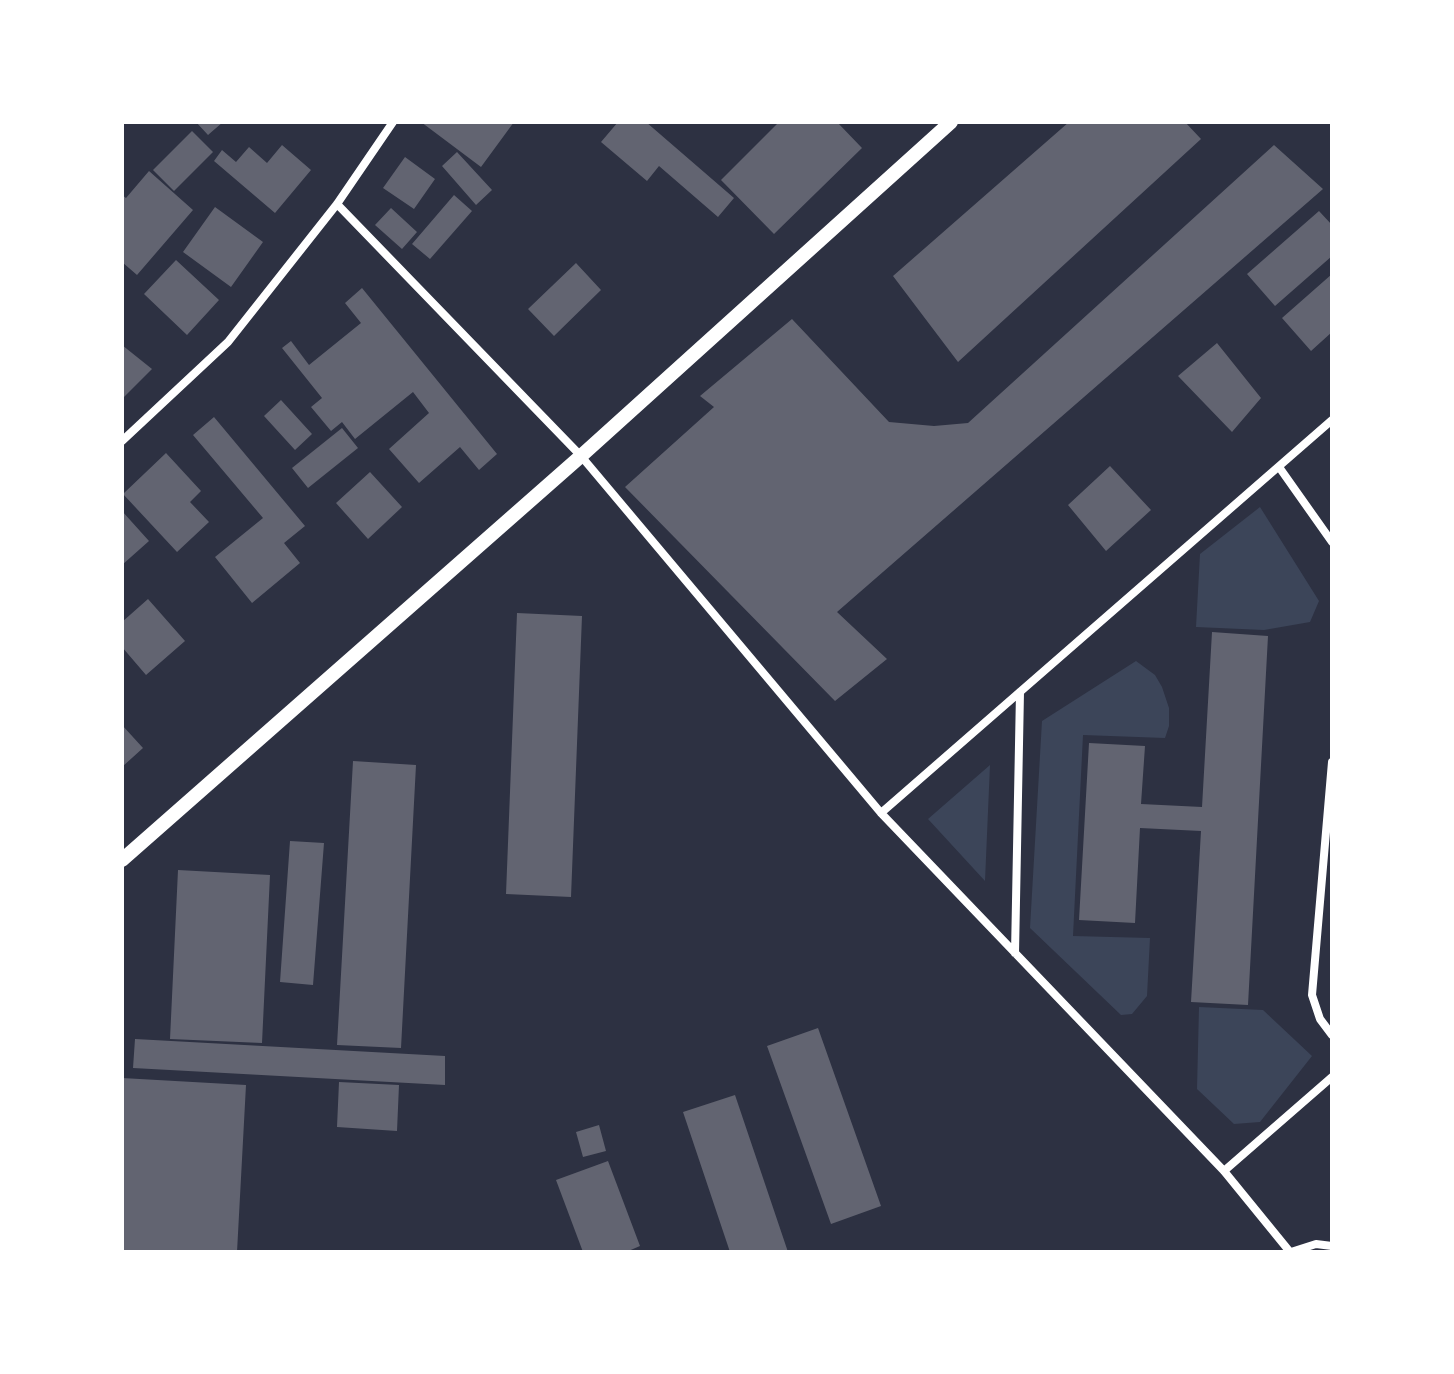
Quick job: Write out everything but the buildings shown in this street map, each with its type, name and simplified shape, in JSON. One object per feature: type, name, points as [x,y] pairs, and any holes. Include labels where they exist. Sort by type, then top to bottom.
[{"type":"street","points":[[122,441],[228,342],[337,204],[393,122]]},
{"type":"street","points":[[122,860],[581,456],[951,122]]},
{"type":"street","points":[[337,204],[581,456],[881,813],[1224,1171],[1291,1252],[1316,1244],[1332,1246]]},
{"type":"street","points":[[881,813],[1332,420]]},
{"type":"street","points":[[1279,467],[1332,542]]},
{"type":"street","points":[[1015,953],[1020,692]]},
{"type":"street","points":[[1332,762],[1312,995],[1320,1019],[1332,1035]]},
{"type":"street","points":[[1224,1171],[1332,1077]]},
{"type":"shaded area","points":[[1260,507],[1319,601],[1310,622],[1264,630],[1196,627],[1200,554]]},
{"type":"shaded area","points":[[1136,661],[1155,675],[1162,687],[1169,708],[1169,726],[1165,738],[1083,735],[1073,936],[1150,938],[1147,996],[1132,1014],[1121,1015],[1030,928],[1042,721]]},
{"type":"shaded area","points":[[990,765],[985,881],[928,819]]},
{"type":"shaded area","points":[[1199,1007],[1263,1010],[1312,1056],[1260,1122],[1234,1124],[1197,1089]]}]
